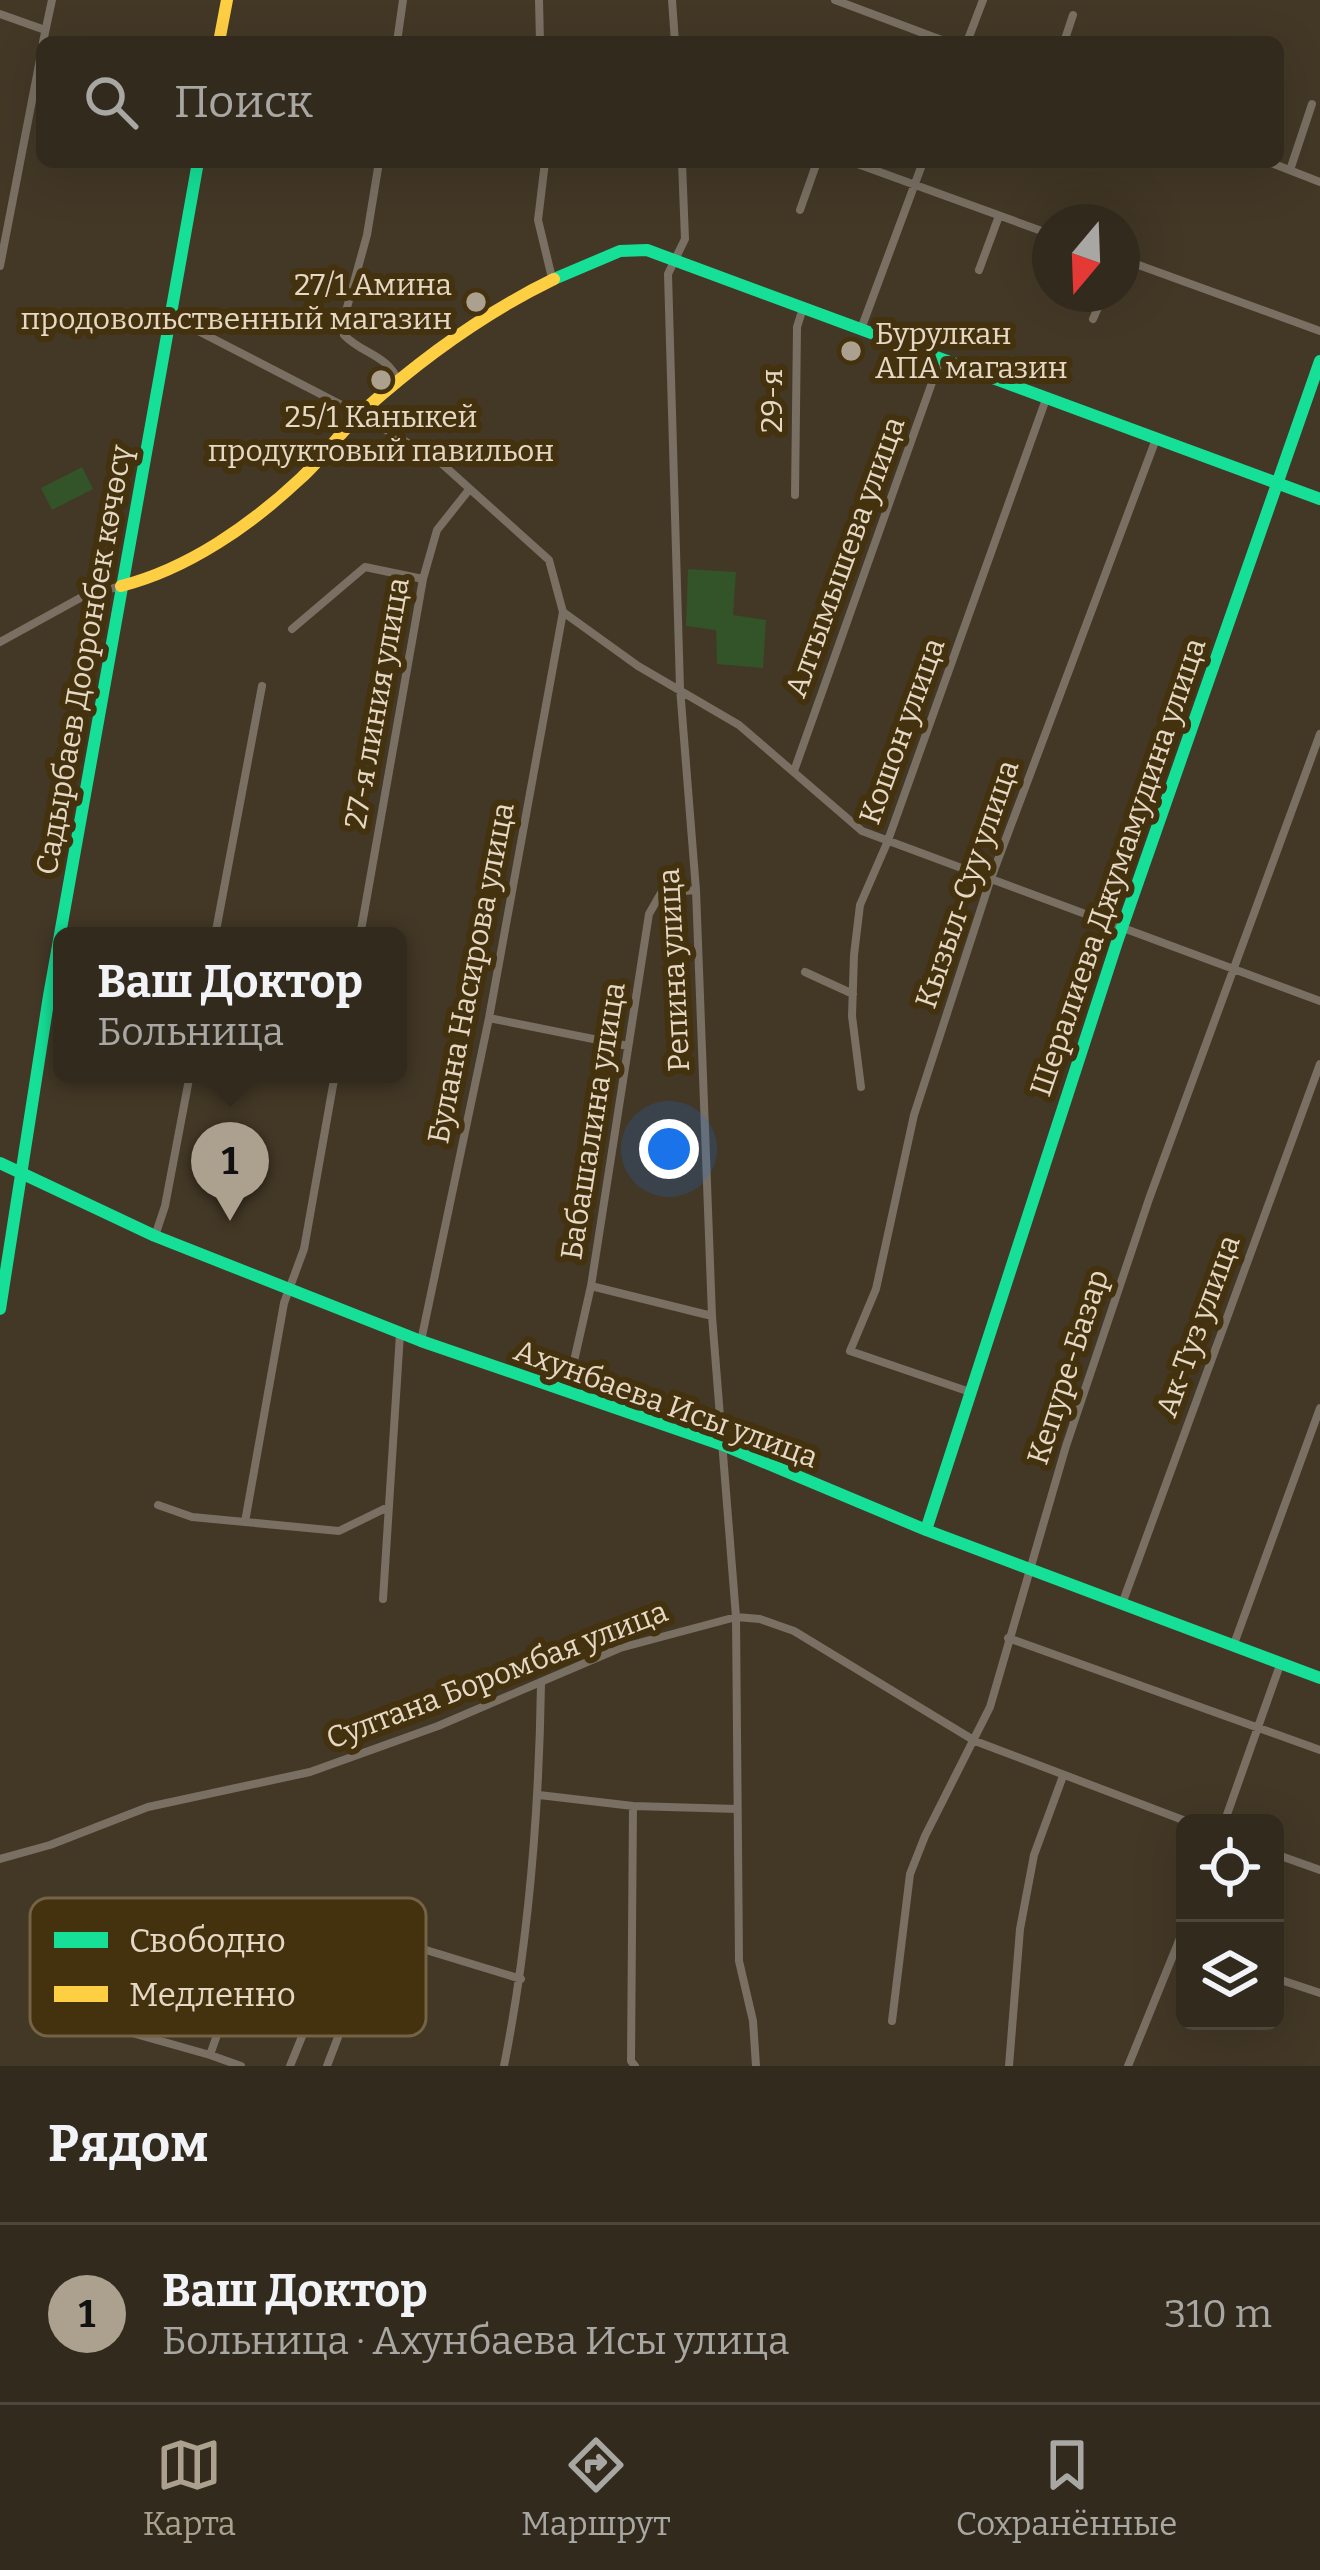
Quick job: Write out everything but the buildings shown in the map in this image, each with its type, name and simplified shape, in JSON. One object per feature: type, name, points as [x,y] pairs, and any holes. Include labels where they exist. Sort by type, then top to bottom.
[{"type":"main road","points":[[220,36],[227,0]]},
{"type":"main road","name":"Садырбаев Дооронбек көчөсү","points":[[62,927],[197,168]]},
{"type":"main road","points":[[121,586],[161,575],[184,562],[299,479],[359,414],[426,358],[552,280],[627,248],[674,260],[1320,499]]},
{"type":"main road","name":"Шералиева Джумамудина улица","points":[[926,1530],[1121,930],[1320,361]]},
{"type":"main road","name":"Садырбаев Дооронбек көчөсү","points":[[0,1309],[53,980]]},
{"type":"main road","name":"Ахунбаева Исы улица","points":[[0,1163],[155,1236],[400,1333],[723,1445],[926,1530],[1320,1678]]},
{"type":"street","points":[[44,36],[52,0]]},
{"type":"street","points":[[398,36],[403,0]]},
{"type":"street","points":[[539,0],[541,36]]},
{"type":"street","points":[[672,0],[675,36]]},
{"type":"street","points":[[835,0],[931,36]]},
{"type":"street","points":[[970,36],[982,0]]},
{"type":"street","points":[[0,14],[45,30]]},
{"type":"street","points":[[1066,36],[1073,15]]},
{"type":"street","points":[[0,266],[36,82]]},
{"type":"street","points":[[1290,170],[1312,104]]},
{"type":"street","points":[[378,168],[344,335],[384,358],[398,381]]},
{"type":"street","points":[[544,168],[538,220],[552,280]]},
{"type":"street","name":"Репина улица","points":[[682,168],[685,239],[668,274],[680,688],[696,890],[712,1316],[736,1617],[739,1961],[753,2021],[756,2066]]},
{"type":"street","points":[[800,210],[815,168]]},
{"type":"street","points":[[868,168],[1032,228]]},
{"type":"street","points":[[861,329],[921,168]]},
{"type":"street","points":[[1284,168],[1320,182]]},
{"type":"street","points":[[980,270],[999,216]]},
{"type":"street","points":[[1140,266],[1320,331]]},
{"type":"street","name":"29-я","points":[[795,495],[796,327],[803,308]]},
{"type":"street","points":[[1093,319],[1096,312]]},
{"type":"street","points":[[171,317],[359,414],[440,462],[549,560],[563,612],[638,666],[739,725],[835,811],[887,842],[1320,1001]]},
{"type":"street","name":"Алтымышева улица","points":[[794,771],[941,358]]},
{"type":"street","name":"Кошон улица","points":[[861,1087],[853,994],[860,905],[887,842],[1046,399]]},
{"type":"street","name":"Кызыл-Суу улица","points":[[970,1392],[850,1351],[876,1289],[914,1115],[990,881],[1156,440]]},
{"type":"street","name":"27-я линия улица","points":[[362,927],[424,579],[437,530],[468,491]]},
{"type":"street","points":[[292,628],[365,567],[424,579]]},
{"type":"street","points":[[0,642],[91,592],[121,586]]},
{"type":"street","name":"Булана Насирова улица","points":[[421,1341],[489,1018],[563,612]]},
{"type":"street","points":[[217,927],[262,686]]},
{"type":"street","name":"Кепуре-Базар","points":[[892,2021],[910,1874],[990,1707],[1028,1569],[1103,1334],[1320,734]]},
{"type":"street","name":"Бабашалина улица","points":[[567,1392],[591,1286],[650,914],[661,893],[696,890]]},
{"type":"street","points":[[805,972],[853,994]]},
{"type":"street","points":[[489,1018],[628,1046]]},
{"type":"street","name":"Ак-Туз улица","points":[[1122,1604],[1320,1064]]},
{"type":"street","points":[[155,1236],[188,1083]]},
{"type":"street","points":[[245,1522],[290,1289],[304,1249],[333,1083]]},
{"type":"street","points":[[591,1286],[712,1316]]},
{"type":"street","points":[[383,1599],[400,1333]]},
{"type":"street","points":[[1233,1646],[1320,1408]]},
{"type":"street","points":[[158,1505],[192,1517],[339,1531],[389,1507]]},
{"type":"street","name":"Султана Боромбая улица","points":[[0,1858],[50,1845],[148,1807],[310,1772],[398,1742],[620,1648],[736,1617],[760,1619],[794,1631],[975,1741],[1176,1817]]},
{"type":"street","points":[[1008,1638],[1320,1750]]},
{"type":"street","points":[[1227,1814],[1280,1664]]},
{"type":"street","points":[[503,2066],[521,1979],[539,1795],[542,1684]]},
{"type":"street","points":[[1009,2066],[1020,1928],[1034,1855],[1063,1776]]},
{"type":"street","points":[[539,1795],[633,1806],[737,1809]]},
{"type":"street","points":[[633,1806],[631,2061],[635,2066]]},
{"type":"street","points":[[1284,1857],[1320,1870]]},
{"type":"street","points":[[426,1950],[521,1979]]},
{"type":"street","points":[[1128,2066],[1176,1957]]},
{"type":"street","points":[[1284,1981],[1320,1993]]},
{"type":"street","points":[[143,2036],[242,2066]]},
{"type":"street","points":[[210,2056],[217,2036]]},
{"type":"street","points":[[290,2066],[302,2036]]},
{"type":"street","points":[[327,2066],[338,2036]]},
{"type":"green space","points":[[82,467],[93,489],[52,510],[41,488]]},
{"type":"green space","points":[[688,569],[736,572],[733,615],[766,620],[763,668],[717,664],[716,630],[686,626]]},
{"type":"traffic: fast","points":[[61,927],[197,168]]},
{"type":"traffic: fast","points":[[554,279],[620,251],[647,250],[1320,499]]},
{"type":"traffic: fast","points":[[926,1530],[1117,942],[1320,361]]},
{"type":"traffic: fast","points":[[0,1309],[53,974]]},
{"type":"traffic: fast","points":[[0,1163],[155,1236],[421,1341],[723,1445],[926,1530],[1320,1678]]},
{"type":"traffic: slow","points":[[220,36],[227,0]]},
{"type":"traffic: slow","points":[[121,586],[170,569],[240,528],[301,478],[356,418],[408,373],[479,322],[554,279]]},
{"type":"place","name":"27/1 Амина продовольственный магазин","points":[[476,302]]},
{"type":"place","name":"Бурулкан АПА магазин","points":[[851,351]]},
{"type":"place","name":"25/1 Каныкей продуктовый павильон","points":[[381,380]]},
{"type":"place","name":"Ваш Доктор","points":[[230,1221]]}]
